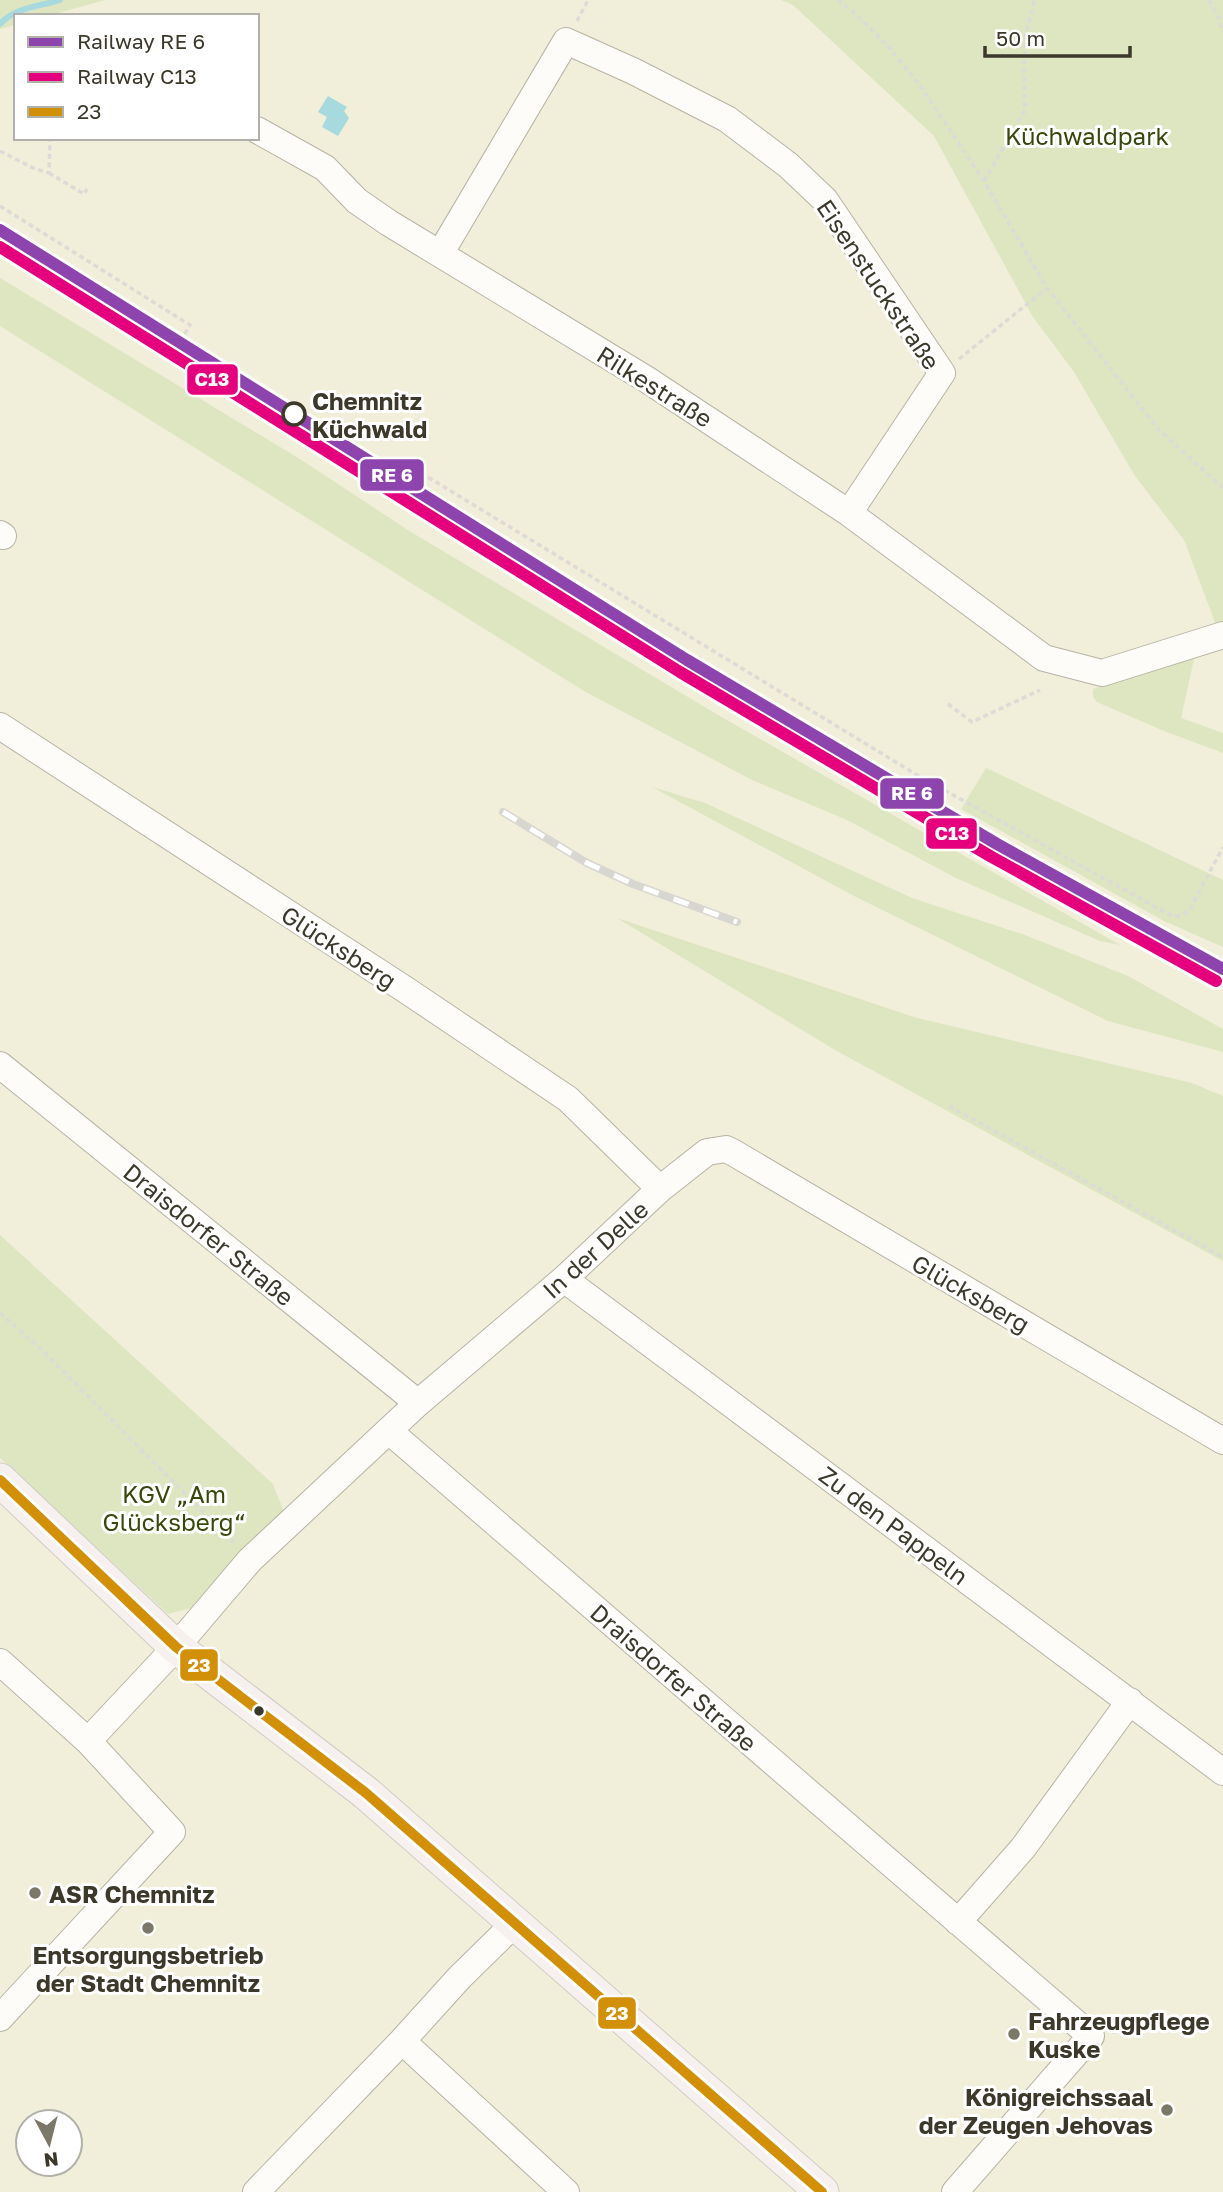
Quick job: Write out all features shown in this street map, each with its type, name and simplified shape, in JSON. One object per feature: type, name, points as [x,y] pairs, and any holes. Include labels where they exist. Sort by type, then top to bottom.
[{"type":"main road","points":[[0,1480],[176,1647],[366,1793],[822,2192]]},
{"type":"street","name":"Eisenstuckstraße","points":[[440,254],[566,41],[633,71],[727,119],[789,165],[825,200],[942,373],[849,513]]},
{"type":"street","name":"Rilkestraße","points":[[259,131],[325,168],[357,201],[389,223],[646,379],[849,513],[1044,658],[1102,673],[1223,635]]},
{"type":"street","name":"Glücksberg","points":[[0,726],[406,990],[568,1099],[660,1189]]},
{"type":"street","name":"Draisdorfer Straße","points":[[0,1065],[418,1403]]},
{"type":"street","name":"Glücksberg","points":[[717,1149],[734,1153],[1223,1441]]},
{"type":"street","name":"In der Delle","points":[[88,1741],[176,1647],[250,1560],[418,1403],[564,1279],[660,1189],[707,1152],[717,1149]]},
{"type":"street","name":"Zu den Pappeln","points":[[564,1279],[1223,1772]]},
{"type":"street","name":"Draisdorfer Straße","points":[[389,1431],[1091,2036]]},
{"type":"street","points":[[0,1661],[88,1741],[172,1832],[0,2018]]},
{"type":"street","points":[[958,1923],[1023,1848],[1130,1700]]},
{"type":"street","points":[[256,2192],[460,1977],[514,1924]]},
{"type":"street","points":[[954,2192],[1091,2036]]},
{"type":"street","points":[[402,2041],[566,2192]]},
{"type":"path","points":[[838,0],[872,30],[919,84],[984,181],[1047,288],[1158,429],[1223,488]]},
{"type":"path","points":[[984,181],[1026,110],[1026,34],[1034,0]]},
{"type":"path","points":[[1209,0],[1223,32]]},
{"type":"path","points":[[49,173],[50,140]]},
{"type":"path","points":[[0,151],[49,173],[84,194],[87,189]]},
{"type":"path","points":[[0,206],[190,326],[183,337]]},
{"type":"path","points":[[942,373],[1047,288]]},
{"type":"path","points":[[403,474],[408,465],[917,775],[1172,916],[1181,916],[1190,909],[1223,847]]},
{"type":"path","points":[[948,704],[972,722],[1040,690]]},
{"type":"path","points":[[949,1106],[1223,1257]]},
{"type":"path","points":[[0,1313],[42,1350],[250,1560]]},
{"type":"path","points":[[1091,2036],[1151,2026]]},
{"type":"green space","points":[[0,0],[105,0],[55,14],[14,14],[14,26],[0,29]]},
{"type":"green space","name":"Küchwaldpark","points":[[781,0],[1223,0],[1223,632],[1219,633],[1184,540],[1135,476],[1074,372],[1033,317],[934,136],[793,5]]},
{"type":"green space","points":[[0,278],[300,459],[411,532],[713,712],[1120,945],[1100,941],[956,878],[847,820],[752,780],[584,691],[0,326]]},
{"type":"green space","points":[[1196,650],[1181,718],[1223,733],[1223,753],[1164,731],[1097,702],[1093,697],[1093,689]]},
{"type":"green space","points":[[986,768],[1223,880],[1223,947],[1164,921],[961,809]]},
{"type":"green space","points":[[652,787],[705,803],[912,898],[1025,935],[1128,976],[1223,1029],[1223,1052],[1108,1021],[856,897]]},
{"type":"green space","points":[[617,918],[917,1018],[1192,1083],[1223,1096],[1223,1261],[835,1050]]},
{"type":"green space","name":"KGV „Am Glücksberg“","points":[[0,1235],[273,1484],[284,1512],[198,1606],[168,1614],[0,1458]]},
{"type":"water","points":[[328,96],[347,107],[344,111],[349,118],[338,136],[322,127],[327,117],[318,112]]},
{"type":"waterway","points":[[0,24],[20,11],[60,0]]},
{"type":"railway","points":[[503,812],[587,863],[633,884],[737,922]]},
{"type":"transit line","points":[[0,230],[687,660],[997,844],[1223,969]]},
{"type":"transit line","name":"23","points":[[0,1480],[176,1647],[366,1793],[822,2192]]},
{"type":"rail line","name":"C13","points":[[0,247],[680,672],[990,856],[1216,981]]},
{"type":"place","name":"Chemnitz Küchwald","points":[[294,414]]},
{"type":"place","name":"ASR Chemnitz","points":[[35,1893]]},
{"type":"place","name":"Entsorgungsbetrieb der Stadt Chemnitz","points":[[148,1928]]},
{"type":"place","name":"Fahrzeugpflege Kuske","points":[[1014,2034]]},
{"type":"place","name":"Königreichssaal der Zeugen Jehovas","points":[[1167,2110]]}]
